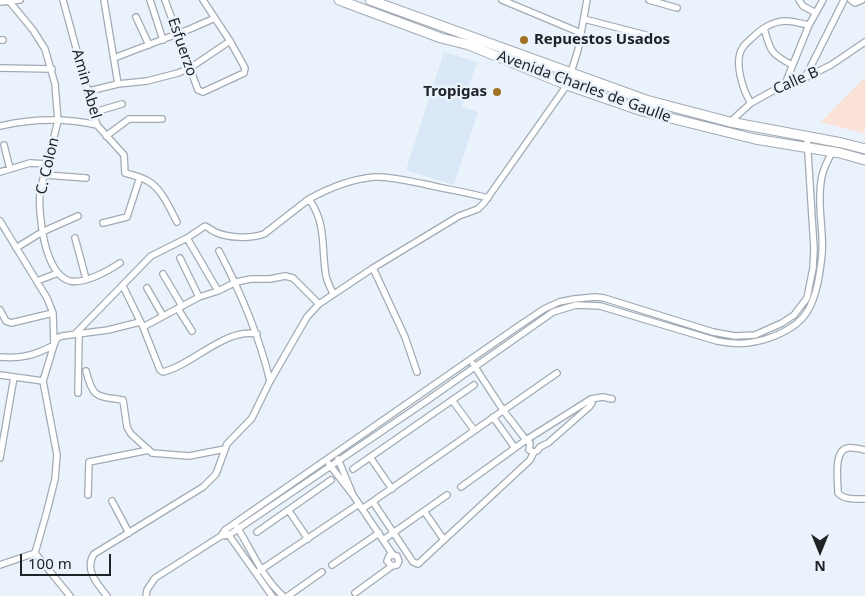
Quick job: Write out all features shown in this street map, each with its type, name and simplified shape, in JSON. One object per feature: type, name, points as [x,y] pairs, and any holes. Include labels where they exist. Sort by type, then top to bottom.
[{"type":"main road","name":"Avenida Charles de Gaulle","points":[[339,0],[441,38],[469,45],[567,84],[642,111],[755,139],[832,152],[865,160]]},
{"type":"main road","name":"Avenida Charles de Gaulle","points":[[370,0],[646,100],[730,122],[865,149]]},
{"type":"main road","points":[[642,111],[646,100]]},
{"type":"street","points":[[0,2],[20,0]]},
{"type":"street","name":"Amin Abel","points":[[63,0],[97,125],[124,154],[125,173],[140,177],[153,184],[167,202],[177,222]]},
{"type":"street","points":[[104,0],[118,84]]},
{"type":"street","points":[[150,0],[163,40]]},
{"type":"street","name":"Esfuerzo","points":[[166,0],[198,90],[205,92],[244,72],[245,67],[230,41]]},
{"type":"street","points":[[89,91],[118,84],[160,79],[190,68],[230,41],[203,0]]},
{"type":"street","points":[[502,0],[581,33]]},
{"type":"street","points":[[108,596],[91,572],[89,565],[94,554],[212,480],[225,449],[233,436],[246,426],[252,418],[270,381],[307,317],[319,304],[459,216],[478,208],[488,198],[567,84],[581,33],[587,0]]},
{"type":"street","points":[[649,0],[676,8]]},
{"type":"street","points":[[799,0],[803,6],[816,13]]},
{"type":"street","points":[[785,84],[809,25],[823,0]]},
{"type":"street","points":[[805,78],[844,0]]},
{"type":"street","points":[[851,0],[855,3],[862,0]]},
{"type":"street","name":"C. Colon","points":[[9,1],[45,48],[52,69],[57,97],[58,121],[40,194],[42,232],[52,263],[58,273]]},
{"type":"street","points":[[136,17],[149,45]]},
{"type":"street","points":[[114,58],[216,18]]},
{"type":"street","points":[[584,19],[661,39]]},
{"type":"street","points":[[751,104],[746,95],[740,72],[741,51],[746,43],[772,24],[785,21],[809,25]]},
{"type":"street","points":[[764,28],[770,49],[774,54],[792,65]]},
{"type":"street","name":"Calle B","points":[[730,122],[751,104],[785,84],[805,78],[831,65],[865,42]]},
{"type":"street","points":[[0,68],[52,69]]},
{"type":"street","points":[[95,112],[122,104]]},
{"type":"street","points":[[106,136],[129,120],[162,119]]},
{"type":"street","points":[[0,126],[21,122],[58,121],[79,121],[97,125]]},
{"type":"street","points":[[146,596],[147,590],[155,578],[227,533],[326,460],[544,309],[559,302],[574,298],[604,298],[713,332],[735,336],[755,335],[782,323],[794,315],[807,298],[811,286],[814,249],[807,137]]},
{"type":"street","points":[[236,526],[339,461],[553,312],[576,305],[589,305],[614,310],[717,341],[733,343],[763,340],[794,325],[806,314],[813,301],[818,282],[822,252],[820,182],[834,142]]},
{"type":"street","points":[[4,145],[10,169]]},
{"type":"street","points":[[0,172],[30,163],[48,164]]},
{"type":"street","points":[[45,175],[86,178]]},
{"type":"street","points":[[103,223],[127,217],[140,177]]},
{"type":"street","points":[[78,393],[77,334],[151,256],[187,238],[204,226],[218,233],[241,237],[258,236],[264,234],[325,190],[374,177],[404,180],[488,198]]},
{"type":"street","points":[[309,200],[318,215],[323,232],[326,276],[333,294]]},
{"type":"street","points":[[16,248],[42,232],[78,216]]},
{"type":"street","points":[[0,221],[2,229],[47,298],[53,313],[54,345]]},
{"type":"street","points":[[75,238],[86,279]]},
{"type":"street","points":[[187,238],[218,291]]},
{"type":"street","points":[[219,251],[236,282],[253,322],[270,381]]},
{"type":"street","points":[[180,258],[199,297]]},
{"type":"street","points":[[37,281],[58,273],[72,281],[86,279],[102,274],[120,264]]},
{"type":"street","points":[[374,268],[405,337],[416,372]]},
{"type":"street","points":[[163,274],[192,331]]},
{"type":"street","points":[[34,553],[47,511],[57,455],[43,381],[57,338],[142,325],[199,297],[218,291],[236,282],[288,276],[293,278],[319,304]]},
{"type":"street","points":[[123,286],[142,325],[160,370],[163,372],[179,366],[227,340],[248,332],[257,334]]},
{"type":"street","points":[[147,288],[163,316]]},
{"type":"street","points":[[0,310],[6,321],[11,323],[53,313]]},
{"type":"street","points":[[0,357],[21,358],[32,356],[54,345]]},
{"type":"street","points":[[470,360],[503,410],[528,441],[529,450],[534,452]]},
{"type":"street","points":[[86,372],[90,389],[95,393],[123,400],[127,427],[131,434],[152,453],[189,456],[225,449]]},
{"type":"street","points":[[259,572],[361,506],[373,502],[558,373]]},
{"type":"street","points":[[0,375],[43,381]]},
{"type":"street","points":[[0,458],[14,377]]},
{"type":"street","points":[[353,469],[474,385]]},
{"type":"street","points":[[460,486],[591,398],[603,397],[612,400]]},
{"type":"street","points":[[373,502],[416,564],[424,560],[530,460],[540,446],[548,443],[589,407],[592,404],[591,398]]},
{"type":"street","points":[[452,400],[474,430]]},
{"type":"street","points":[[493,417],[515,448]]},
{"type":"street","points":[[528,441],[536,441],[540,446]]},
{"type":"street","points":[[865,450],[849,448],[842,450],[838,456],[838,493],[846,498],[865,499]]},
{"type":"street","points":[[88,495],[89,462],[149,450]]},
{"type":"street","points":[[335,454],[353,495]]},
{"type":"street","points":[[370,457],[392,488]]},
{"type":"street","points":[[326,460],[399,561],[397,565],[392,566],[355,593]]},
{"type":"street","points":[[257,532],[331,480]]},
{"type":"street","points":[[383,540],[447,495]]},
{"type":"street","points":[[112,501],[129,533]]},
{"type":"street","points":[[289,511],[308,539]]},
{"type":"street","points":[[424,512],[444,540]]},
{"type":"street","points":[[236,526],[272,596]]},
{"type":"street","points":[[227,533],[259,572],[283,596]]},
{"type":"street","points":[[332,565],[378,533]]},
{"type":"street","points":[[0,565],[34,553]]},
{"type":"street","points":[[34,553],[70,596]]},
{"type":"street","points":[[288,596],[322,572]]},
{"type":"shaded area","points":[[444,52],[477,62],[462,107],[478,112],[454,185],[406,170]]},
{"type":"shaded area","points":[[865,77],[865,134],[821,122]]},
{"type":"place","name":"Repuestos Usados","points":[[524,40]]},
{"type":"place","name":"Tropigas","points":[[497,92]]}]
